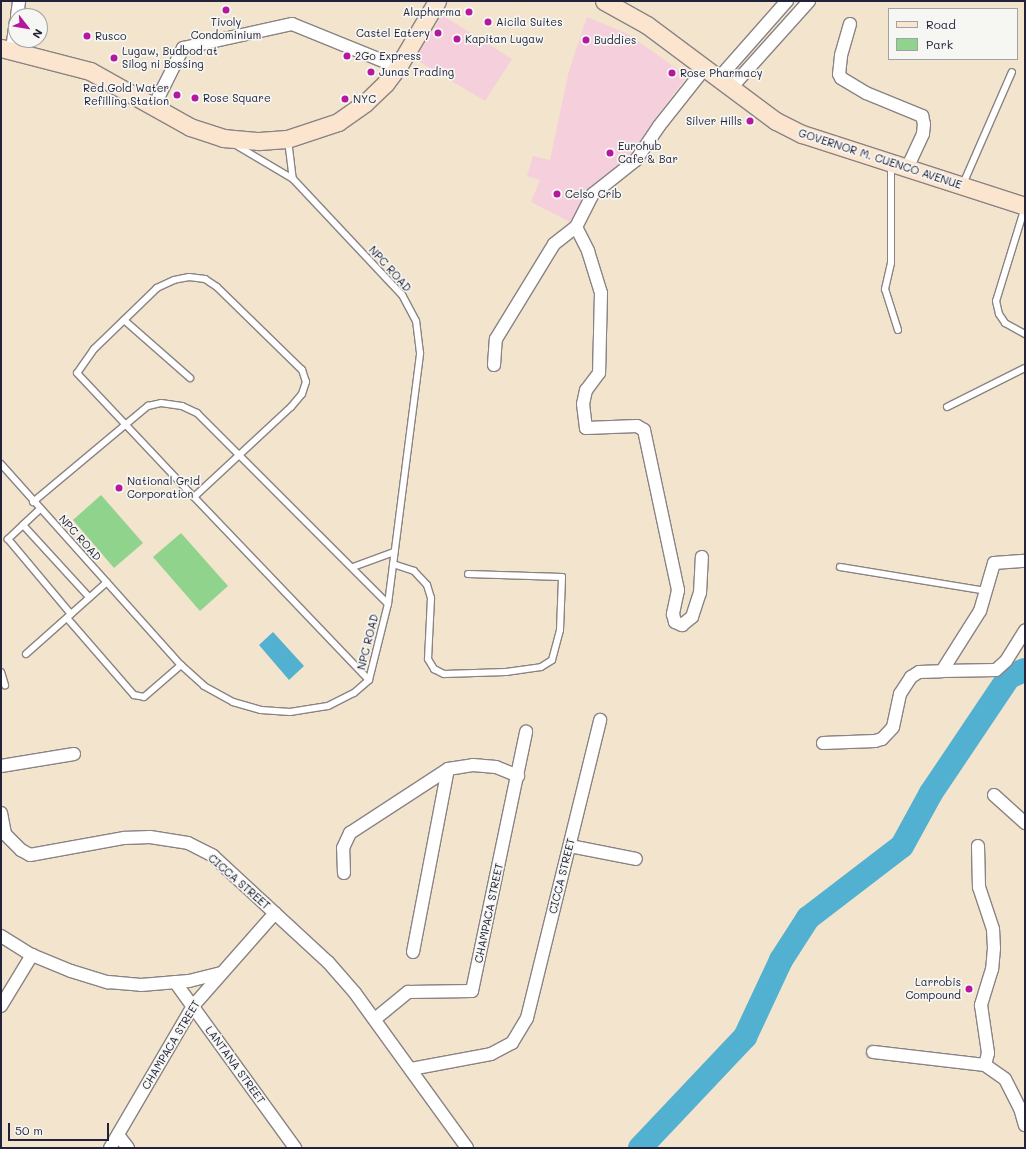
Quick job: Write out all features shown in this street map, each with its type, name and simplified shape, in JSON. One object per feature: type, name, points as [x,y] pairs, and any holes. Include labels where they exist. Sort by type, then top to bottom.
[{"type":"main road","points":[[7,49],[90,71],[190,127],[223,138],[259,141],[287,139],[338,122],[365,103],[385,84],[398,67],[437,1]]},
{"type":"main road","name":"GOVERNOR M. CUENCO AVENUE","points":[[604,1],[648,25],[776,121],[802,134],[1025,206]]},
{"type":"street","points":[[725,83],[787,1]]},
{"type":"street","points":[[725,83],[809,1]]},
{"type":"street","points":[[154,106],[183,48],[292,24],[398,67]]},
{"type":"street","points":[[850,24],[840,62],[839,74],[841,78],[866,93],[922,116],[924,124],[923,134],[907,168]]},
{"type":"street","points":[[494,365],[496,339],[511,311],[554,244],[576,227],[593,194],[636,160],[659,126],[706,68]]},
{"type":"street","points":[[576,227],[588,251],[601,293],[599,373],[586,390],[583,404],[586,428],[637,426],[644,430],[678,590],[673,614],[675,622],[682,625],[692,616],[700,593],[702,557]]},
{"type":"street","points":[[942,671],[980,611],[994,563],[1025,561]]},
{"type":"street","points":[[824,743],[875,741],[882,739],[893,727],[900,694],[911,677],[927,670],[996,670],[1006,661],[1025,631]]},
{"type":"street","name":"CICCA STREET","points":[[411,1070],[491,1054],[512,1043],[527,1018],[600,720]]},
{"type":"street","name":"CHAMPACA STREET","points":[[375,1019],[408,992],[472,991],[526,732]]},
{"type":"street","points":[[1,766],[74,754]]},
{"type":"street","points":[[344,874],[344,848],[350,833],[448,769],[473,764],[496,767],[518,776]]},
{"type":"street","points":[[413,952],[448,769]]},
{"type":"street","points":[[994,795],[1025,823]]},
{"type":"street","name":"CICCA STREET","points":[[1,813],[5,834],[21,850],[30,855],[124,838],[150,837],[188,843],[217,860],[328,962],[375,1019],[467,1148]]},
{"type":"street","points":[[570,846],[636,859]]},
{"type":"street","points":[[978,846],[979,887],[993,929],[994,948],[992,969],[981,1005],[988,1053],[985,1065]]},
{"type":"street","name":"CHAMPACA STREET","points":[[110,1148],[193,1006],[220,973],[275,913]]},
{"type":"street","points":[[1,936],[32,955],[71,971],[108,982],[141,985],[175,982],[220,973]]},
{"type":"street","points":[[1,1006],[32,955]]},
{"type":"street","name":"LANTANA STREET","points":[[175,982],[296,1148]]},
{"type":"street","points":[[873,1052],[985,1065],[1005,1079],[1020,1108],[1025,1125]]},
{"type":"street","points":[[118,1135],[128,1148]]},
{"type":"lane","points":[[962,186],[1012,72]]},
{"type":"lane","name":"NPC ROAD","points":[[1,464],[33,502],[181,665],[204,686],[233,702],[261,710],[290,712],[328,706],[354,693],[369,680],[388,604],[420,354],[416,321],[402,295],[293,178],[223,138]]},
{"type":"lane","points":[[287,139],[293,178]]},
{"type":"lane","points":[[891,163],[891,263],[885,289],[898,330]]},
{"type":"lane","points":[[1025,206],[996,301],[999,314],[1005,323],[1025,334]]},
{"type":"lane","points":[[194,497],[240,457],[302,394],[306,382],[302,370],[217,287],[205,279],[174,280],[157,288],[94,348],[77,373],[124,424],[369,680]]},
{"type":"lane","points":[[124,320],[190,378]]},
{"type":"lane","points":[[947,407],[1025,368]]},
{"type":"lane","points":[[33,502],[124,424],[148,406],[161,403],[182,406],[197,413],[353,567],[388,604]]},
{"type":"lane","points":[[40,509],[8,539],[134,695],[144,697],[181,665]]},
{"type":"lane","points":[[23,525],[89,597]]},
{"type":"lane","points":[[353,567],[394,552]]},
{"type":"lane","points":[[393,564],[414,571],[427,585],[431,598],[428,659],[434,669],[444,674],[506,672],[541,667],[552,660],[560,630],[562,577],[468,574]]},
{"type":"lane","points":[[840,567],[986,591]]},
{"type":"lane","points":[[26,654],[106,582]]},
{"type":"lane","points":[[1,672],[5,684]]},
{"type":"shaded area","points":[[442,15],[512,59],[485,101],[415,59]]},
{"type":"shaded area","points":[[587,17],[628,34],[687,76],[655,119],[631,162],[607,179],[576,225],[531,202],[540,180],[527,176],[533,156],[550,160],[569,71]]},
{"type":"green space","points":[[101,495],[143,543],[114,568],[73,520]]},
{"type":"green space","points":[[181,533],[228,586],[200,611],[153,557]]},
{"type":"water","points":[[273,632],[304,666],[289,680],[259,645]]},
{"type":"waterway","points":[[640,1148],[745,1037],[781,960],[808,918],[902,846],[931,793],[1009,677],[1025,670]]},
{"type":"place","name":"Tivoly Condominium","points":[[226,10]]},
{"type":"place","name":"Alapharma","points":[[469,12]]},
{"type":"place","name":"Aicila Suites","points":[[488,22]]},
{"type":"place","name":"Castel Eatery","points":[[438,33]]},
{"type":"place","name":"Rusco","points":[[87,36]]},
{"type":"place","name":"Kapitan Lugaw","points":[[457,39]]},
{"type":"place","name":"Buddies","points":[[586,40]]},
{"type":"place","name":"2Go Express","points":[[347,56]]},
{"type":"place","name":"Lugaw, Budbod at Silog ni Bossing","points":[[114,58]]},
{"type":"place","name":"Junas Trading","points":[[371,72]]},
{"type":"place","name":"Rose Pharmacy","points":[[672,73]]},
{"type":"place","name":"Red Gold Water Refilling Station","points":[[177,95]]},
{"type":"place","name":"Rose Square","points":[[195,98]]},
{"type":"place","name":"NYC","points":[[345,99]]},
{"type":"place","name":"Silver Hills","points":[[750,121]]},
{"type":"place","name":"Eurohub Cafe & Bar","points":[[610,153]]},
{"type":"place","name":"Celso Crib","points":[[557,194]]},
{"type":"place","name":"National Grid Corporation","points":[[119,488]]},
{"type":"place","name":"Larrobis Compound","points":[[969,989]]}]
